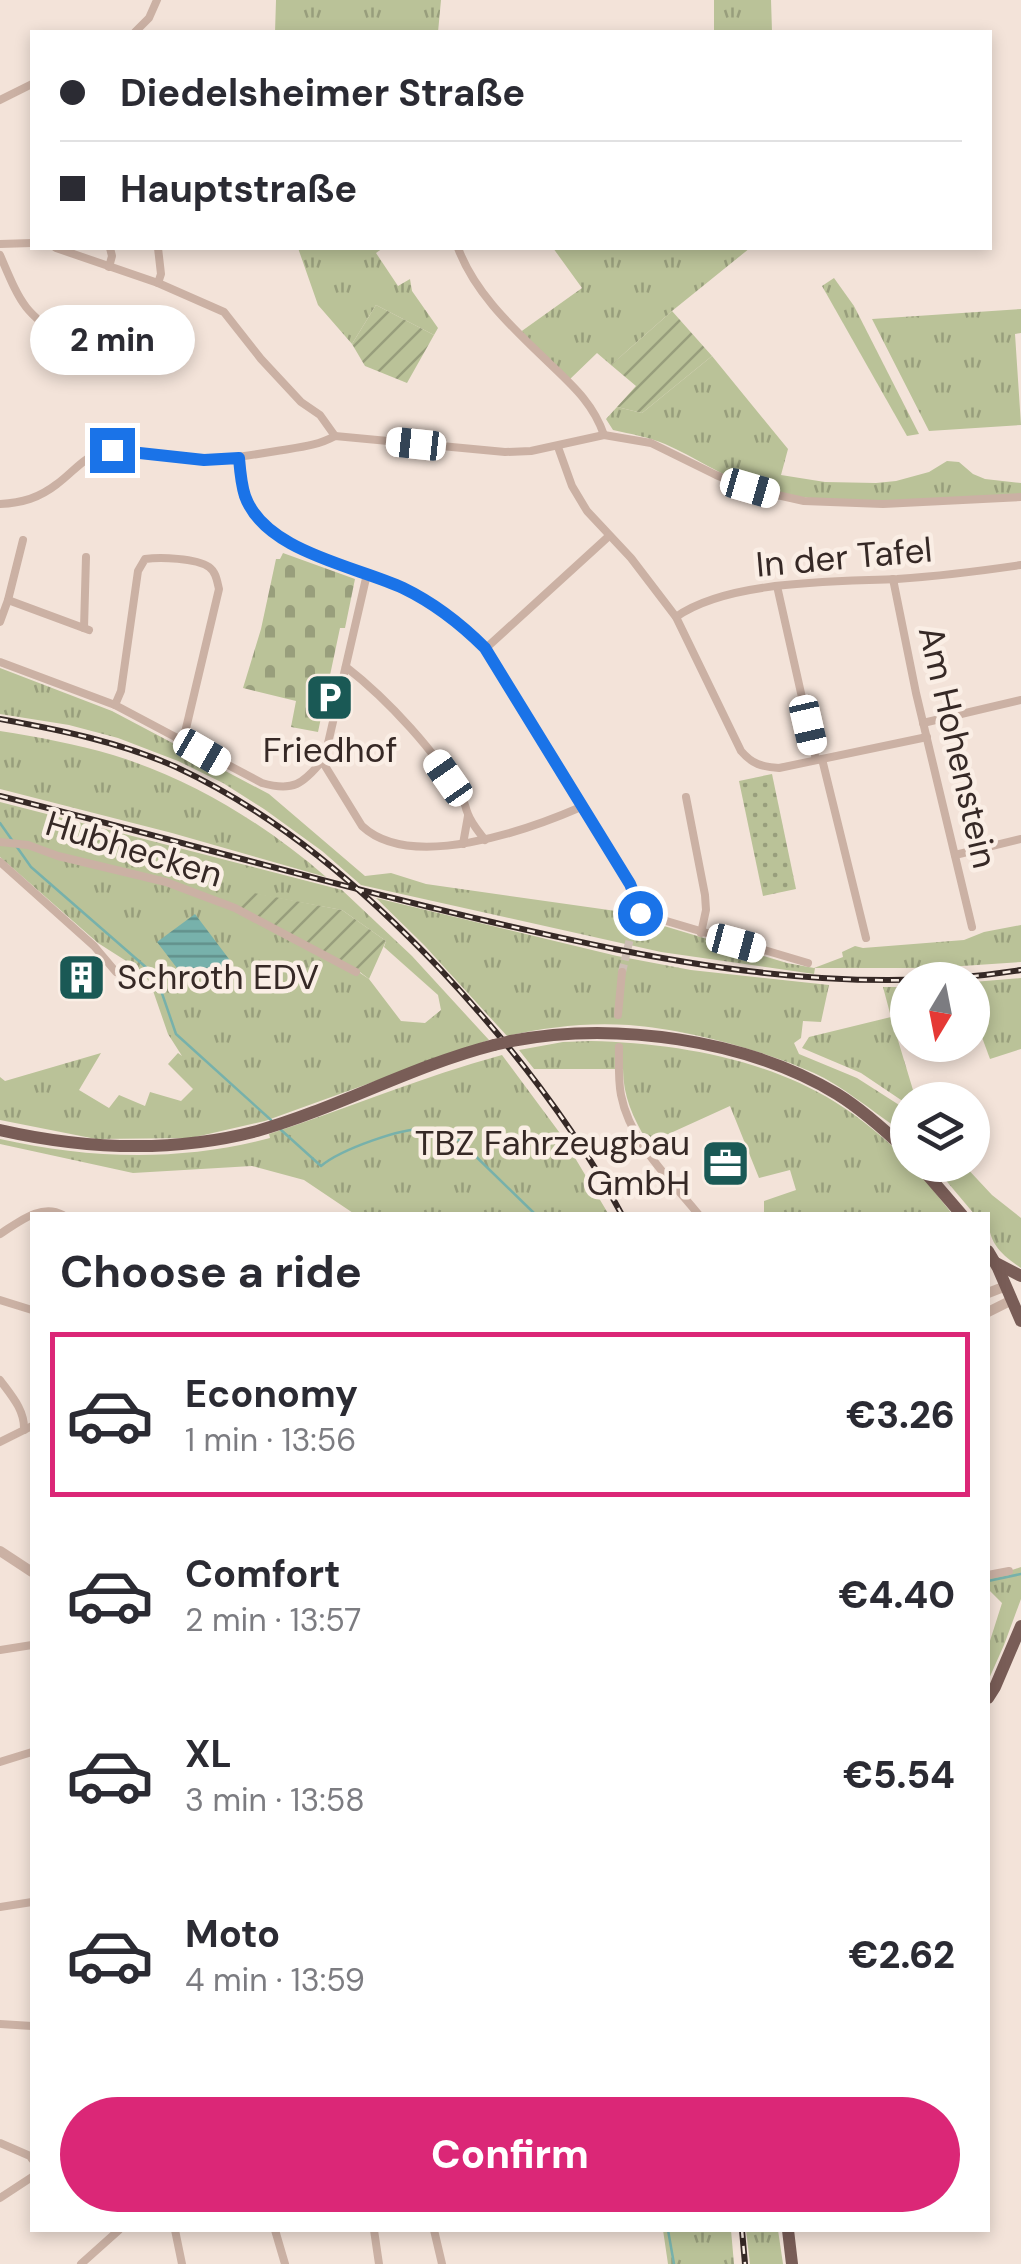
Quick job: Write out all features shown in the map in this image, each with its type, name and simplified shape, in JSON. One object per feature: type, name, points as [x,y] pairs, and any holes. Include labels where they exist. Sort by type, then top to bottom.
[{"type":"main road","points":[[0,1130],[72,1144],[183,1144],[256,1131],[439,1062],[494,1045],[562,1033],[633,1034],[744,1055],[799,1074],[839,1095],[890,1136]]},
{"type":"main road","points":[[934,1182],[959,1212]]},
{"type":"main road","points":[[991,1256],[1021,1276]]},
{"type":"main road","points":[[991,1256],[1017,1299],[1021,1321]]},
{"type":"main road","points":[[1006,1286],[1021,1284]]},
{"type":"main road","points":[[990,1695],[1021,1626]]},
{"type":"main road","points":[[788,2232],[792,2264]]},
{"type":"street","points":[[137,30],[149,18],[157,0]]},
{"type":"street","points":[[0,100],[30,85]]},
{"type":"street","points":[[0,244],[30,243]]},
{"type":"street","points":[[62,250],[158,283],[224,312],[261,359],[301,402],[320,415],[335,436]]},
{"type":"street","points":[[109,267],[110,250]]},
{"type":"street","points":[[158,250],[158,283]]},
{"type":"street","points":[[459,250],[481,292],[589,402],[604,435]]},
{"type":"street","points":[[0,254],[24,307],[68,342]]},
{"type":"street","points":[[0,504],[38,497],[86,458],[103,452],[204,460],[239,458],[322,443],[335,436],[505,452],[531,451],[604,435],[652,443],[716,475],[804,502],[883,504],[1021,497]]},
{"type":"street","points":[[558,446],[572,486],[587,511],[631,558],[676,617],[748,760],[779,768],[926,738]]},
{"type":"street","points":[[239,458],[246,498],[261,521],[312,554],[403,588],[439,608],[485,648],[630,884],[636,899],[631,934]]},
{"type":"street","points":[[485,648],[608,536]]},
{"type":"street","points":[[0,622],[23,540]]},
{"type":"street","points":[[8,600],[87,629],[86,556]]},
{"type":"street","points":[[116,705],[138,570],[145,559],[160,556],[208,566],[216,574],[219,588],[183,741]]},
{"type":"street","name":"In der Tafel","points":[[676,617],[690,607],[777,586],[959,574],[1021,564]]},
{"type":"street","points":[[0,662],[116,705],[262,783],[282,788],[304,781],[326,752],[367,574]]},
{"type":"street","name":"Am Hohenstein","points":[[893,579],[926,738],[972,927]]},
{"type":"street","points":[[777,586],[866,938]]},
{"type":"street","points":[[346,667],[399,716],[432,756],[464,800],[468,816],[486,840]]},
{"type":"street","points":[[923,723],[1021,700]]},
{"type":"street","points":[[322,760],[362,826],[377,838],[412,845],[486,840],[543,824],[582,807]]},
{"type":"street","points":[[686,797],[705,895],[701,933]]},
{"type":"street","points":[[463,844],[468,816]]},
{"type":"street","points":[[955,855],[1021,839]]},
{"type":"street","name":"Hubhecken","points":[[0,842],[28,844],[58,856],[166,882],[236,908],[356,972]]},
{"type":"street","points":[[0,862],[94,946],[116,972]]},
{"type":"street","points":[[636,912],[808,963]]},
{"type":"street","points":[[618,1015],[622,972]]},
{"type":"street","points":[[619,1047],[621,1098],[632,1128],[697,1212]]},
{"type":"street","points":[[0,1234],[30,1216]]},
{"type":"street","points":[[990,1292],[1006,1286]]},
{"type":"street","points":[[990,1311],[1017,1299]]},
{"type":"street","points":[[0,1300],[30,1309]]},
{"type":"street","points":[[0,1380],[28,1428],[0,1442]]},
{"type":"street","points":[[0,1551],[30,1571]]},
{"type":"street","points":[[990,1576],[1008,1571]]},
{"type":"street","points":[[0,1650],[30,1646]]},
{"type":"street","points":[[0,1762],[30,1753]]},
{"type":"street","points":[[0,1907],[30,1902]]},
{"type":"street","points":[[0,2024],[30,2026]]},
{"type":"street","points":[[0,2144],[30,2156]]},
{"type":"street","points":[[0,2198],[30,2178]]},
{"type":"street","points":[[81,2264],[117,2232]]},
{"type":"street","points":[[174,2232],[182,2264]]},
{"type":"street","points":[[277,2232],[285,2264]]},
{"type":"street","points":[[374,2232],[378,2264]]},
{"type":"street","points":[[434,2232],[442,2264]]},
{"type":"green space","points":[[276,0],[441,0],[438,30],[275,30]]},
{"type":"green space","points":[[714,0],[771,0],[772,30],[714,30]]},
{"type":"green space","points":[[299,250],[380,250],[376,253],[398,286],[410,279],[412,291],[438,328],[434,335],[376,305],[352,344],[318,305]]},
{"type":"green space","points":[[554,250],[748,250],[611,365],[597,353],[568,381],[519,333],[582,288]]},
{"type":"green space","points":[[834,278],[854,306],[919,434],[907,436],[822,286]]},
{"type":"green space","points":[[376,305],[434,335],[407,383],[365,366],[352,344]]},
{"type":"green space","points":[[1021,309],[1021,333],[1015,334],[1021,425],[929,431],[872,319]]},
{"type":"green space","points":[[672,311],[712,356],[642,413],[617,407],[636,386],[611,365]]},
{"type":"green space","points":[[712,356],[788,449],[781,475],[825,482],[876,483],[929,472],[947,461],[959,462],[985,479],[1021,483],[1021,495],[887,502],[786,495],[743,483],[659,442],[613,430],[606,419],[617,407],[642,413]]},
{"type":"green space","points":[[283,553],[355,579],[345,628],[340,628],[318,732],[291,727],[296,701],[243,688],[276,559]]},
{"type":"green space","points":[[0,668],[112,711],[269,794],[365,876],[391,873],[426,884],[623,912],[628,925],[641,928],[644,920],[814,968],[843,957],[842,952],[855,946],[964,940],[1021,925],[1021,962],[890,962],[890,968],[815,968],[814,974],[661,952],[361,885],[264,809],[178,761],[118,738],[69,725],[0,714]]},
{"type":"green space","points":[[0,731],[99,751],[170,777],[252,821],[326,877],[0,789]]},
{"type":"green space","points":[[772,774],[796,889],[763,896],[739,781]]},
{"type":"green space","points":[[0,802],[342,890],[412,956],[489,1040],[265,1121],[191,1138],[96,1139],[0,1120],[0,1077],[5,1081],[101,1053],[79,1090],[109,1108],[119,1095],[145,1106],[150,1092],[181,1101],[193,1089],[168,1064],[178,1053],[182,1056],[168,1034],[150,982],[134,966],[98,943],[0,857]],"holes":[[[239,891],[342,910],[386,941],[384,947],[438,995],[441,1010],[425,1023],[401,1021],[369,979]]]},
{"type":"green space","points":[[239,890],[342,910],[386,941],[369,979],[236,906]]},
{"type":"green space","points":[[376,898],[617,956],[691,970],[829,985],[821,1022],[803,1021],[801,1038],[794,1043],[799,1054],[857,1078],[890,1099],[890,1123],[825,1078],[723,1042],[651,1027],[614,1024],[567,1026],[507,1036]]},
{"type":"green space","points":[[1021,978],[1021,1049],[990,1059],[990,981]]},
{"type":"green space","points":[[883,987],[890,987],[890,1013]]},
{"type":"green space","points":[[890,1017],[890,1062],[905,1062],[911,1082],[890,1082],[890,1093],[861,1073],[802,1048],[809,1037]]},
{"type":"green space","points":[[563,1042],[654,1045],[717,1056],[778,1074],[845,1108],[863,1122],[890,1144],[890,1182],[927,1182],[951,1212],[764,1212],[764,1201],[796,1190],[790,1170],[759,1178],[730,1106],[647,1141],[630,1106],[623,1069],[534,1069],[519,1050]]},
{"type":"green space","points":[[502,1055],[562,1136],[607,1212],[352,1212],[304,1180],[252,1166],[133,1173],[0,1144],[0,1139],[67,1151],[135,1155],[237,1146],[270,1138],[269,1134]]},
{"type":"green space","points":[[947,1182],[980,1182],[1021,1218],[1021,1268],[996,1246],[990,1233],[990,1212],[972,1212]]},
{"type":"green space","points":[[1021,1567],[1021,1599],[990,1676],[990,1641],[1002,1603],[990,1591],[990,1574]]},
{"type":"green space","points":[[663,2232],[731,2232],[734,2264],[668,2264]]},
{"type":"green space","points":[[746,2232],[778,2232],[783,2264],[750,2264]]},
{"type":"water","points":[[195,914],[232,963],[206,983],[195,968],[183,976],[157,942]]},
{"type":"waterway","points":[[0,823],[31,867],[156,976],[176,1034],[271,1120]]},
{"type":"waterway","points":[[280,1129],[321,1166],[342,1153],[389,1135],[418,1129],[437,1131],[460,1141],[533,1212]]},
{"type":"waterway","points":[[990,1581],[1021,1574]]},
{"type":"waterway","points":[[668,2232],[674,2264]]},
{"type":"tunnel","points":[[622,972],[631,934]]},
{"type":"railway","points":[[0,719],[112,744],[176,767],[250,808],[318,856],[412,940],[492,1027],[562,1118],[620,1212]]},
{"type":"railway","points":[[0,796],[422,905],[683,961],[818,978],[885,980],[1021,970]]},
{"type":"railway","points":[[742,2232],[745,2264]]},
{"type":"place","name":"Friedhof","points":[[330,698]]},
{"type":"place","name":"Schroth EDV","points":[[82,977]]},
{"type":"place","name":"TBZ Fahrzeugbau GmbH","points":[[725,1163]]},
{"type":"route","points":[[112,450],[204,460],[239,458],[246,498],[261,521],[274,532],[312,554],[403,588],[439,608],[466,630],[485,648],[630,884],[636,912],[640,913]]}]
